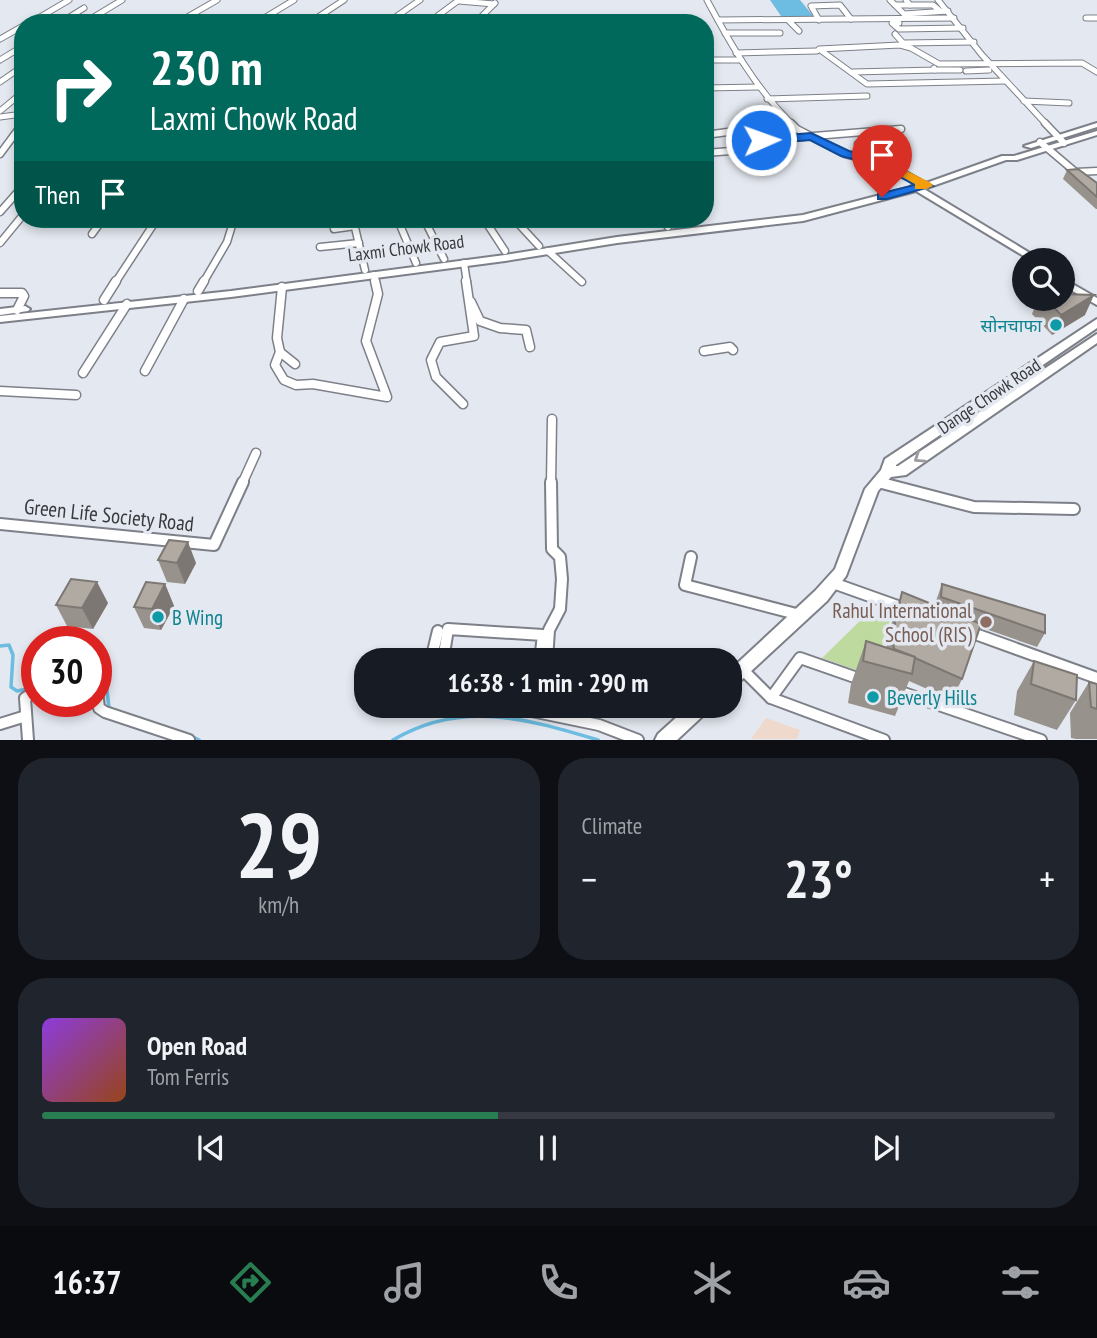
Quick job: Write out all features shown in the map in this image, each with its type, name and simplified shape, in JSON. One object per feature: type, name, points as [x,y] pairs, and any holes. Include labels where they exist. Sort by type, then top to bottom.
[{"type":"main road","points":[[1004,158],[1007,154],[1040,142],[1097,125]]},
{"type":"main road","points":[[913,185],[1097,133]]},
{"type":"main road","points":[[913,185],[1012,250]]},
{"type":"main road","points":[[913,185],[1017,248]]},
{"type":"main road","name":"Laxmi Chowk Road","points":[[714,219],[798,211],[913,185]]},
{"type":"main road","name":"Laxmi Chowk Road","points":[[0,312],[104,300],[282,287],[444,259],[803,218],[913,185]]},
{"type":"main road","name":"Laxmi Chowk Road","points":[[0,319],[184,299],[200,293],[464,263],[641,228]]},
{"type":"main road","points":[[1075,282],[1097,295]]},
{"type":"main road","points":[[1075,289],[1097,302]]},
{"type":"main road","name":"Dange Chowk Road","points":[[882,477],[901,471],[1097,323]]},
{"type":"main road","name":"Dange Chowk Road","points":[[988,404],[1097,338]]},
{"type":"main road","points":[[742,668],[833,583],[846,560],[882,477]]},
{"type":"main road","points":[[664,740],[688,718]]},
{"type":"street","points":[[45,14],[69,0]]},
{"type":"street","points":[[99,14],[122,0]]},
{"type":"street","points":[[193,14],[217,0]]},
{"type":"street","points":[[271,14],[294,0]]},
{"type":"street","points":[[323,14],[344,0]]},
{"type":"street","points":[[400,14],[420,0]]},
{"type":"street","points":[[706,0],[741,61],[767,99],[790,124],[845,153],[903,172],[913,185]]},
{"type":"street","points":[[890,0],[904,14],[948,11]]},
{"type":"street","points":[[906,0],[910,5]]},
{"type":"street","points":[[938,0],[974,42],[989,67],[1005,80],[1064,143]]},
{"type":"street","points":[[440,14],[457,1],[496,2]]},
{"type":"street","points":[[819,20],[811,6],[840,5],[851,19]]},
{"type":"street","points":[[895,5],[933,5],[940,11]]},
{"type":"street","points":[[74,14],[84,8]]},
{"type":"street","points":[[1086,18],[1097,18]]},
{"type":"street","points":[[718,20],[955,20]]},
{"type":"street","points":[[788,20],[799,32]]},
{"type":"street","points":[[895,23],[955,20]]},
{"type":"street","points":[[895,23],[892,23],[899,29],[963,28]]},
{"type":"street","points":[[895,23],[900,27]]},
{"type":"street","points":[[725,33],[780,33]]},
{"type":"street","points":[[895,34],[903,43],[974,42]]},
{"type":"street","points":[[989,67],[963,68],[934,63],[911,48],[900,45],[819,49],[867,84],[1005,80]]},
{"type":"street","points":[[934,69],[902,48],[823,49],[855,74],[1082,63],[1096,70]]},
{"type":"street","points":[[736,53],[817,51]]},
{"type":"street","points":[[714,61],[741,61]]},
{"type":"street","points":[[963,68],[975,81]]},
{"type":"street","points":[[714,88],[758,86]]},
{"type":"street","points":[[767,99],[867,96]]},
{"type":"street","points":[[0,111],[14,99]]},
{"type":"street","points":[[1024,101],[1069,103]]},
{"type":"street","points":[[714,152],[757,149],[748,126],[790,124]]},
{"type":"street","points":[[714,133],[750,129]]},
{"type":"street","points":[[763,149],[761,140],[901,129]]},
{"type":"street","points":[[0,154],[14,136]]},
{"type":"street","points":[[1040,142],[1084,179]]},
{"type":"street","points":[[858,144],[870,159]]},
{"type":"street","points":[[1076,172],[1097,171]]},
{"type":"street","points":[[0,212],[14,196]]},
{"type":"street","points":[[0,243],[14,226]]},
{"type":"street","points":[[92,234],[96,228]]},
{"type":"street","points":[[104,300],[151,228]]},
{"type":"street","points":[[200,293],[227,242],[231,228]]},
{"type":"street","points":[[282,287],[277,338],[280,352],[275,365],[284,380],[296,385],[313,384],[387,397],[366,341],[378,294],[368,274],[355,228]]},
{"type":"street","points":[[401,228],[416,263]]},
{"type":"street","points":[[428,228],[444,259]]},
{"type":"street","points":[[490,228],[505,251]]},
{"type":"street","points":[[521,228],[538,249],[582,282]]},
{"type":"street","points":[[320,247],[359,243]]},
{"type":"street","points":[[464,263],[471,302],[480,321],[500,328],[526,330],[530,346]]},
{"type":"street","points":[[0,293],[24,296],[17,310]]},
{"type":"street","points":[[145,371],[184,299]]},
{"type":"street","points":[[463,404],[437,382],[432,360],[436,345],[440,342],[474,336],[468,307],[471,302]]},
{"type":"street","points":[[83,373],[127,304]]},
{"type":"street","points":[[704,351],[730,347],[733,351]]},
{"type":"street","points":[[280,352],[295,364]]},
{"type":"street","points":[[0,390],[76,395]]},
{"type":"street","points":[[548,648],[550,630],[560,609],[562,579],[560,558],[552,549],[551,537],[552,419]]},
{"type":"street","name":"Green Life Society Road","points":[[0,524],[214,545],[256,453]]},
{"type":"street","points":[[882,477],[974,507],[1074,509]]},
{"type":"street","points":[[691,557],[685,585],[800,615]]},
{"type":"street","points":[[833,583],[921,615]]},
{"type":"street","points":[[958,628],[1097,678]]},
{"type":"street","points":[[445,648],[448,629],[543,635],[541,648]]},
{"type":"street","points":[[434,648],[439,631]]},
{"type":"street","points":[[771,698],[800,658],[874,683]]},
{"type":"street","points":[[742,678],[771,698],[884,740]]},
{"type":"street","points":[[886,687],[1041,740]]},
{"type":"street","points":[[112,714],[189,740]]},
{"type":"street","points":[[0,724],[23,717]]},
{"type":"street","points":[[26,717],[28,740]]},
{"type":"street","points":[[573,718],[638,740]]},
{"type":"shaded area","points":[[766,718],[800,730],[797,739],[751,739]]},
{"type":"green space","points":[[876,615],[890,620],[873,676],[822,658],[864,617]]},
{"type":"water","points":[[770,0],[800,0],[814,17],[781,16]]},
{"type":"building","points":[[1078,169],[1097,183],[1097,197],[1067,170]]},
{"type":"building","points":[[1075,294],[1094,295],[1075,307]]},
{"type":"building","points":[[169,540],[188,542],[177,563],[158,560]]},
{"type":"building","points":[[71,579],[97,582],[82,608],[56,605]]},
{"type":"building","points":[[146,582],[165,584],[152,609],[134,607]]},
{"type":"building","points":[[942,584],[1045,615],[1045,633],[941,597]]},
{"type":"building","points":[[902,592],[981,624],[962,679],[894,649],[892,636]]},
{"type":"building","points":[[866,641],[915,657],[912,674],[863,661]]},
{"type":"building","points":[[1034,661],[1077,675],[1076,700],[1031,684]]},
{"type":"building","points":[[1089,682],[1097,684],[1097,709],[1091,707]]},
{"type":"waterway","points":[[0,646],[9,645],[13,655],[11,687],[21,690]]},
{"type":"waterway","points":[[393,740],[419,727],[469,716],[520,720],[598,740]]},
{"type":"waterway","points":[[191,736],[199,740]]},
{"type":"slow traffic","points":[[894,168],[926,186],[919,187]]},
{"type":"place","name":"सोनचाफा","points":[[1056,325]]},
{"type":"place","name":"B Wing","points":[[158,617]]},
{"type":"place","name":"Rahul International School (RIS)","points":[[986,622]]},
{"type":"place","name":"Beverly Hills","points":[[873,697]]},
{"type":"route","points":[[761,140],[811,136],[845,153],[884,163],[926,186],[882,197]]}]
